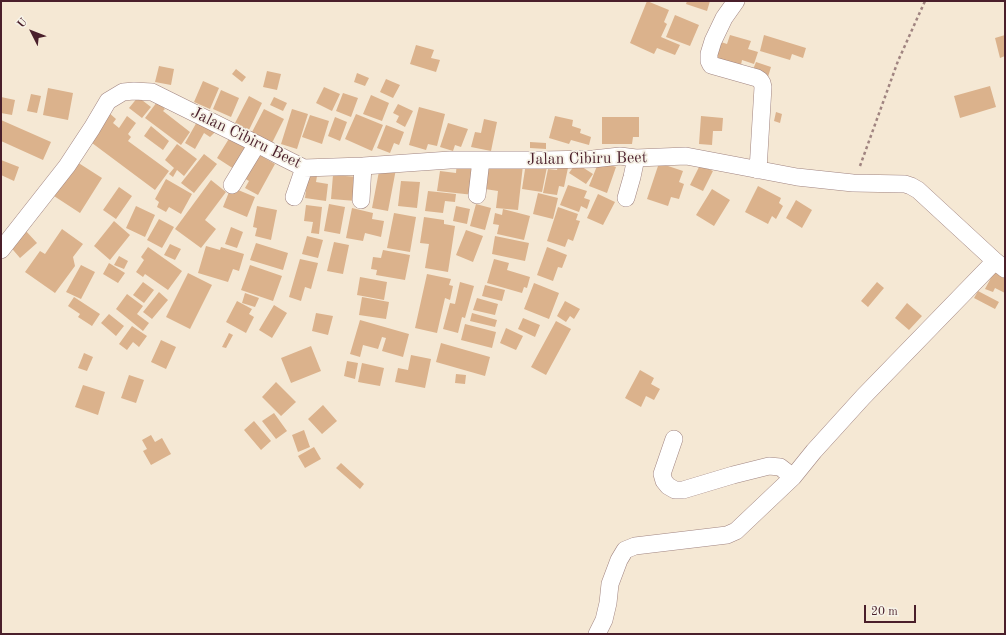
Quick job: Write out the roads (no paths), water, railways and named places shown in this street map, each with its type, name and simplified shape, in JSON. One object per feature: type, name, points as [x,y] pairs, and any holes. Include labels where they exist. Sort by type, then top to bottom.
[{"type":"street","points":[[736,1],[724,18],[713,41],[709,54],[709,61],[711,65],[757,78],[764,87],[758,170]]},
{"type":"street","name":"Jalan Cibiru Beet","points":[[2,250],[67,166],[108,101],[123,92],[134,91],[152,92],[304,168],[363,166],[450,160],[585,160],[620,156],[636,158],[686,156],[797,177],[853,183],[905,184],[918,190],[1000,265]]},
{"type":"street","points":[[232,185],[257,144]]},
{"type":"street","points":[[626,198],[636,158]]},
{"type":"street","points":[[477,195],[481,160]]},
{"type":"street","points":[[361,200],[363,166]]},
{"type":"street","points":[[294,197],[304,168]]},
{"type":"street","points":[[597,634],[604,620],[610,584],[619,560],[625,550],[635,546],[727,535],[736,531],[793,477],[814,451],[864,397],[1000,265]]},
{"type":"street","points":[[674,439],[662,474],[664,481],[668,486],[675,490],[683,490],[769,466],[780,467],[793,477]]}]
